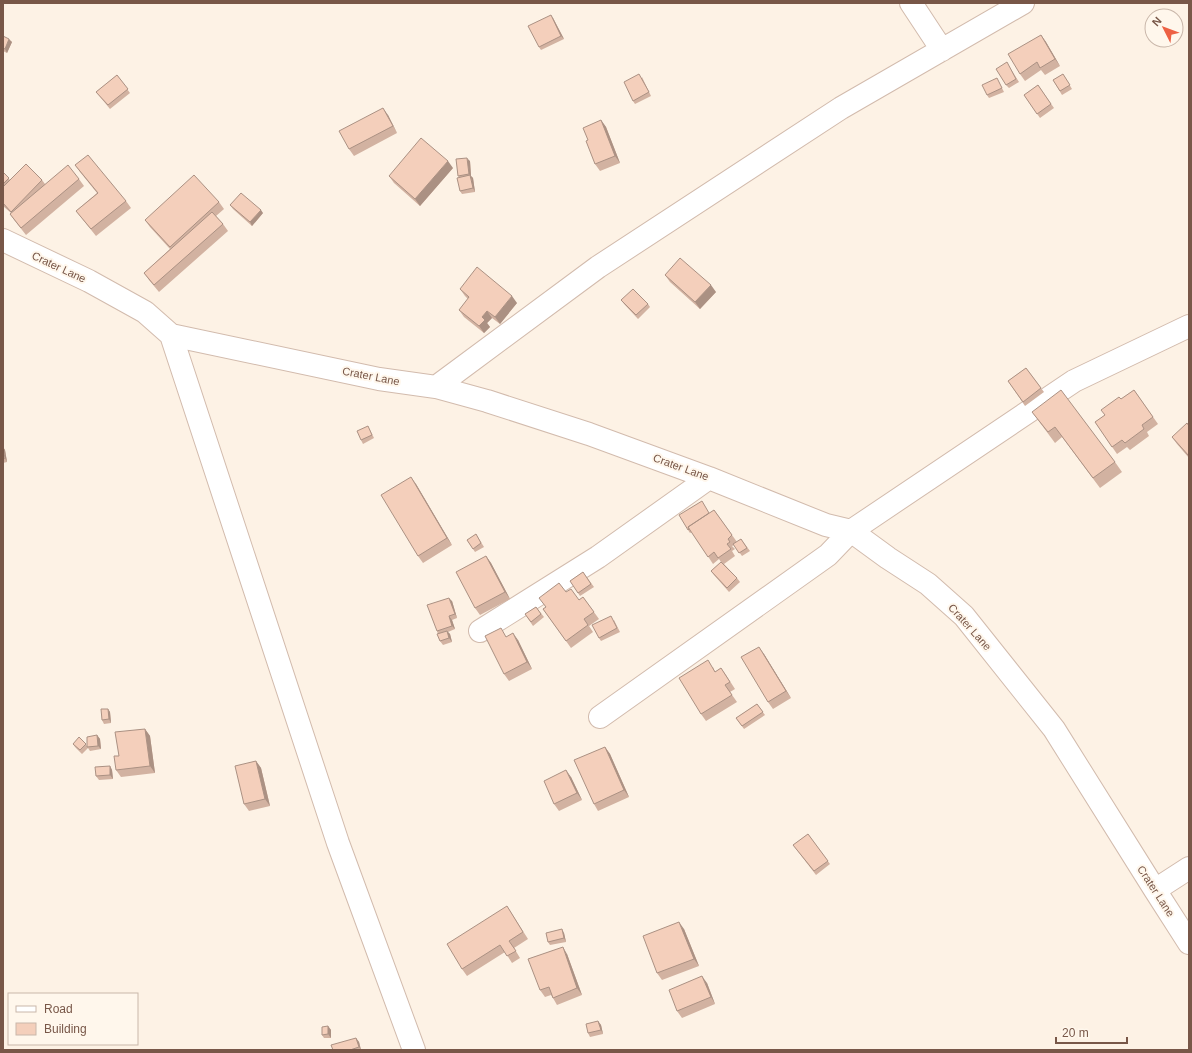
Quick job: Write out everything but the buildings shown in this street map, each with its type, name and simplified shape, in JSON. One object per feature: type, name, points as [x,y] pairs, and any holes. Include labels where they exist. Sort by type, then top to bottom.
[{"type":"street","points":[[911,3],[942,50]]},
{"type":"street","points":[[436,387],[598,267],[841,108],[1023,3]]},
{"type":"street","name":"Crater Lane","points":[[3,240],[89,281],[145,312],[171,334],[379,379],[436,387],[487,401],[589,434],[708,478],[826,525],[851,530],[888,558],[928,584],[964,616],[1054,729],[1189,943]]},
{"type":"street","points":[[600,717],[828,555],[851,530],[1074,381],[1189,326]]},
{"type":"street","points":[[171,334],[338,843],[414,1050]]},
{"type":"street","points":[[480,631],[598,558],[708,478]]},
{"type":"street","points":[[1155,890],[1189,868]]}]
